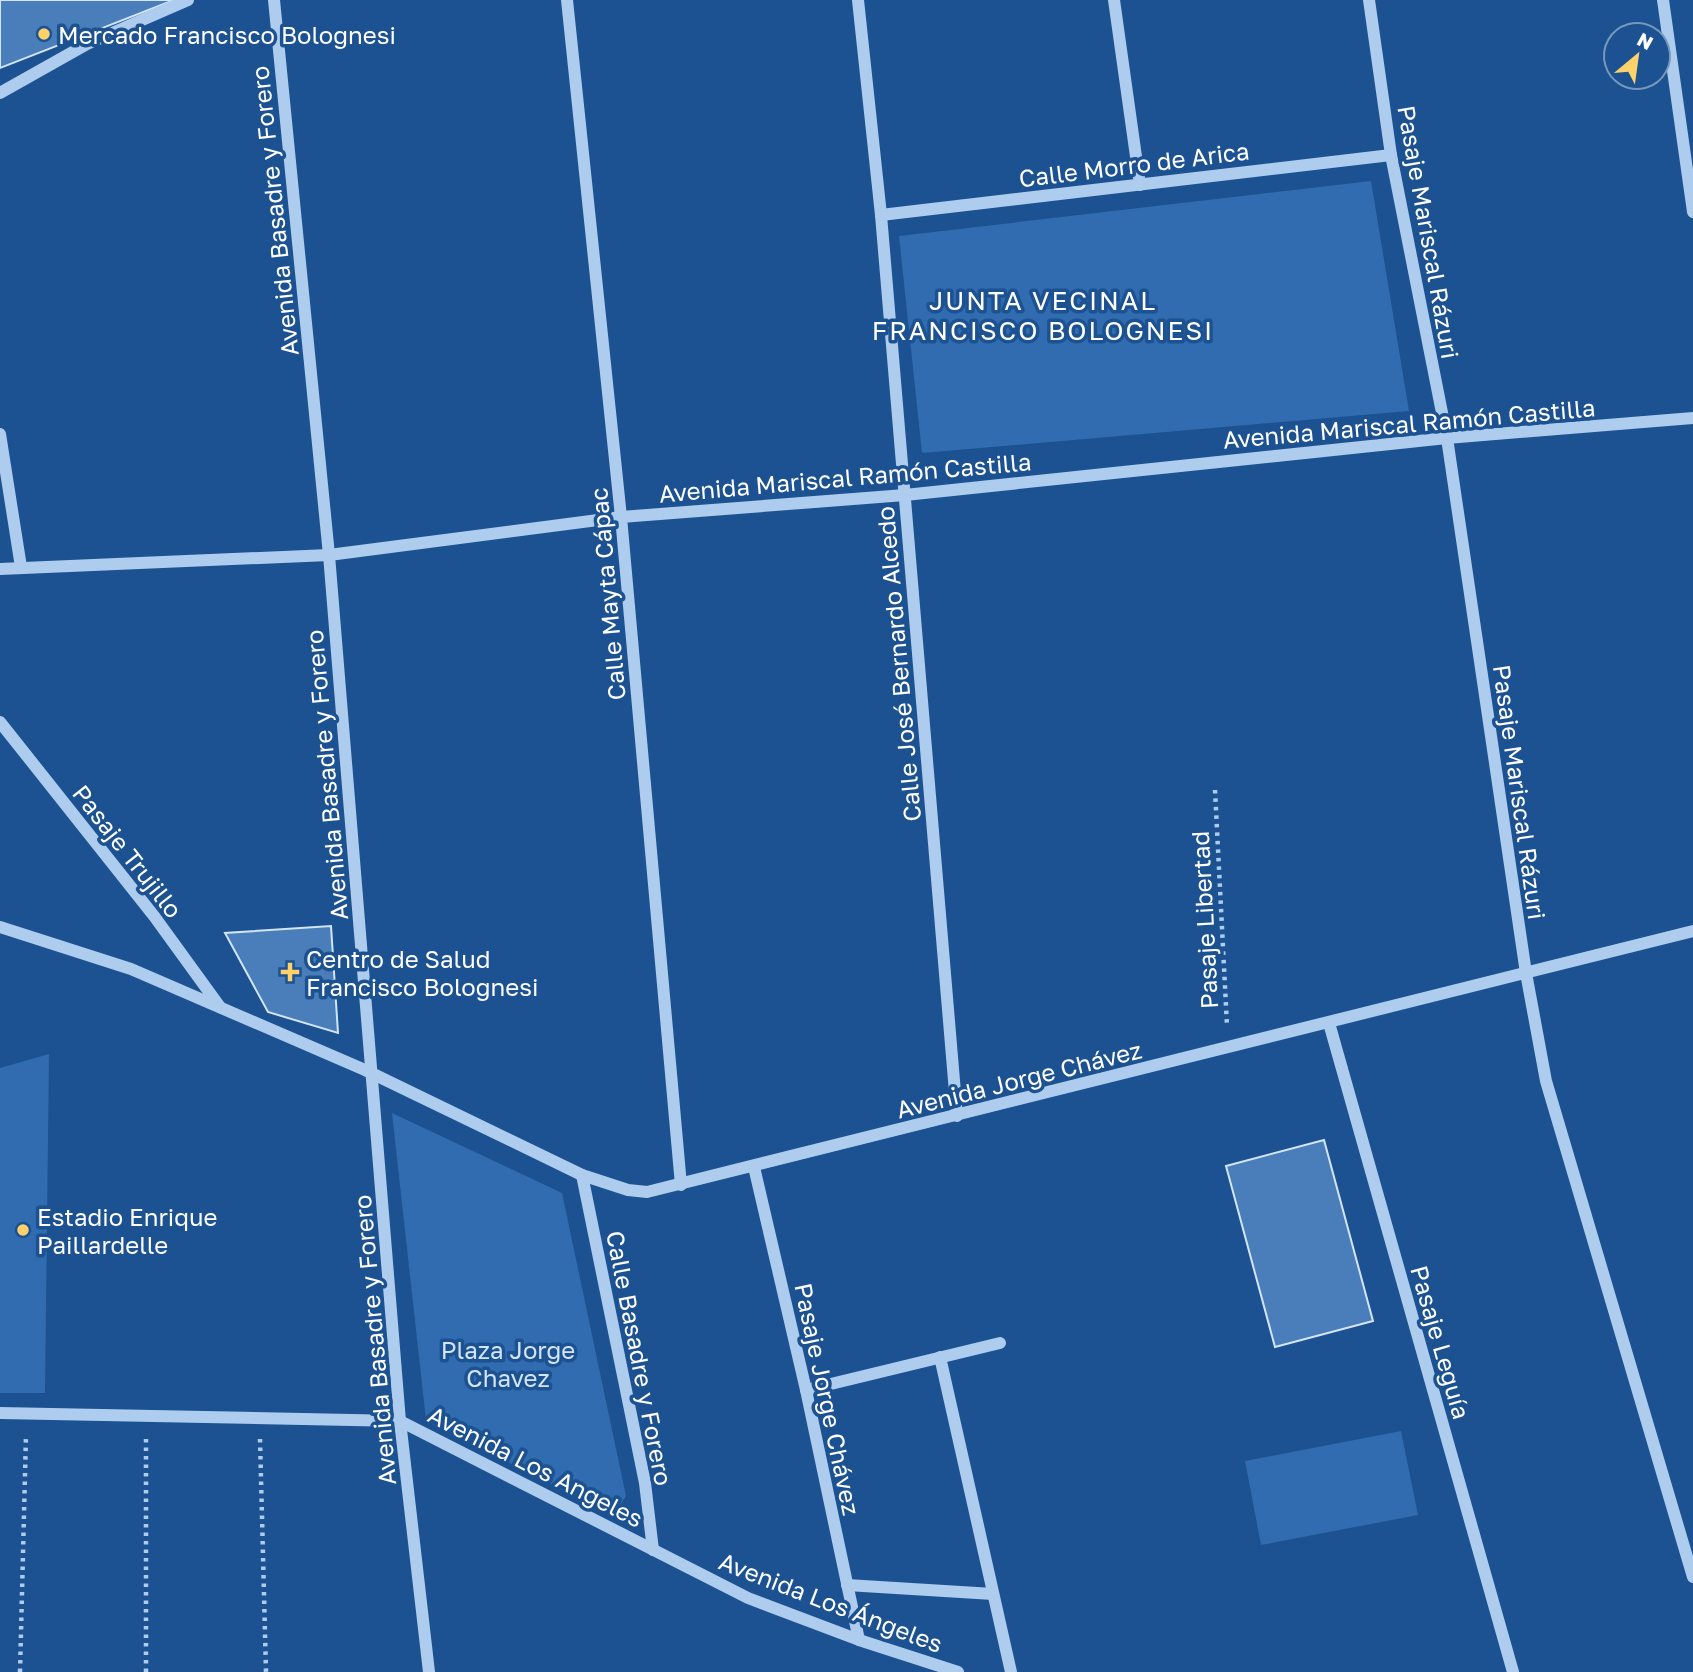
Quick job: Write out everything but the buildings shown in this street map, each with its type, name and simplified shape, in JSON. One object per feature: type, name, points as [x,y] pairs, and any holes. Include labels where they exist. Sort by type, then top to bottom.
[{"type":"street","points":[[0,93],[87,44],[188,0]]},
{"type":"street","name":"Avenida Basadre y Forero","points":[[274,0],[329,555],[400,1420],[429,1672]]},
{"type":"street","name":"Calle Mayta Cápac","points":[[567,0],[621,517],[681,1185]]},
{"type":"street","name":"Calle José Bernardo Alcedo","points":[[859,0],[881,215],[957,1116]]},
{"type":"street","points":[[1114,0],[1140,185]]},
{"type":"street","name":"Pasaje Mariscal Rázuri","points":[[1369,0],[1391,155],[1447,438],[1526,973],[1545,1081],[1693,1577]]},
{"type":"street","points":[[1663,0],[1693,212]]},
{"type":"street","name":"Calle Morro de Arica","points":[[881,215],[1391,155]]},
{"type":"street","name":"Avenida Mariscal Ramón Castilla","points":[[0,569],[329,555],[621,517],[905,495],[1447,438],[1693,418]]},
{"type":"street","points":[[0,434],[21,567]]},
{"type":"street","name":"Pasaje Trujillo","points":[[0,722],[154,916],[220,1008]]},
{"type":"street","name":"Avenida Jorge Chávez","points":[[0,927],[131,970],[372,1074],[582,1175],[628,1190],[647,1192],[1693,931]]},
{"type":"street","name":"Pasaje Leguía","points":[[1329,1023],[1513,1672]]},
{"type":"street","name":"Pasaje Jorge Chávez","points":[[754,1167],[806,1390],[859,1640]]},
{"type":"street","name":"Calle Basadre y Forero","points":[[582,1175],[645,1483],[653,1550]]},
{"type":"street","points":[[806,1390],[1000,1342]]},
{"type":"street","points":[[940,1357],[1010,1672]]},
{"type":"street","points":[[0,1413],[400,1420]]},
{"type":"street","name":"Avenida Los Angeles","points":[[400,1420],[653,1550]]},
{"type":"street","name":"Avenida Los Ángeles","points":[[653,1550],[748,1598],[859,1640],[958,1672]]},
{"type":"street","points":[[847,1585],[993,1594]]},
{"type":"path","name":"Pasaje Libertad","points":[[1215,790],[1228,1048]]},
{"type":"path","points":[[20,1672],[27,1413]]},
{"type":"path","points":[[146,1415],[146,1672]]},
{"type":"path","points":[[259,1418],[266,1672]]},
{"type":"green space","points":[[1371,181],[1409,411],[922,453],[899,236]]},
{"type":"green space","name":"Estadio Enrique Paillardelle","points":[[49,1054],[45,1393],[0,1393],[0,1068]]},
{"type":"green space","name":"Plaza Jorge Chavez","points":[[392,1113],[562,1193],[626,1496],[613,1516],[426,1420]]},
{"type":"green space","points":[[1401,1431],[1418,1515],[1261,1545],[1245,1461]]},
{"type":"place","name":"Mercado Francisco Bolognesi","points":[[44,34]]},
{"type":"place","name":"Centro de Salud Francisco Bolognesi","points":[[290,972]]},
{"type":"place","name":"Estadio Enrique Paillardelle","points":[[23,1230]]},
{"type":"district","name":"JUNTA VECINAL FRANCISCO BOLOGNESI","points":[[1043,315]]}]
